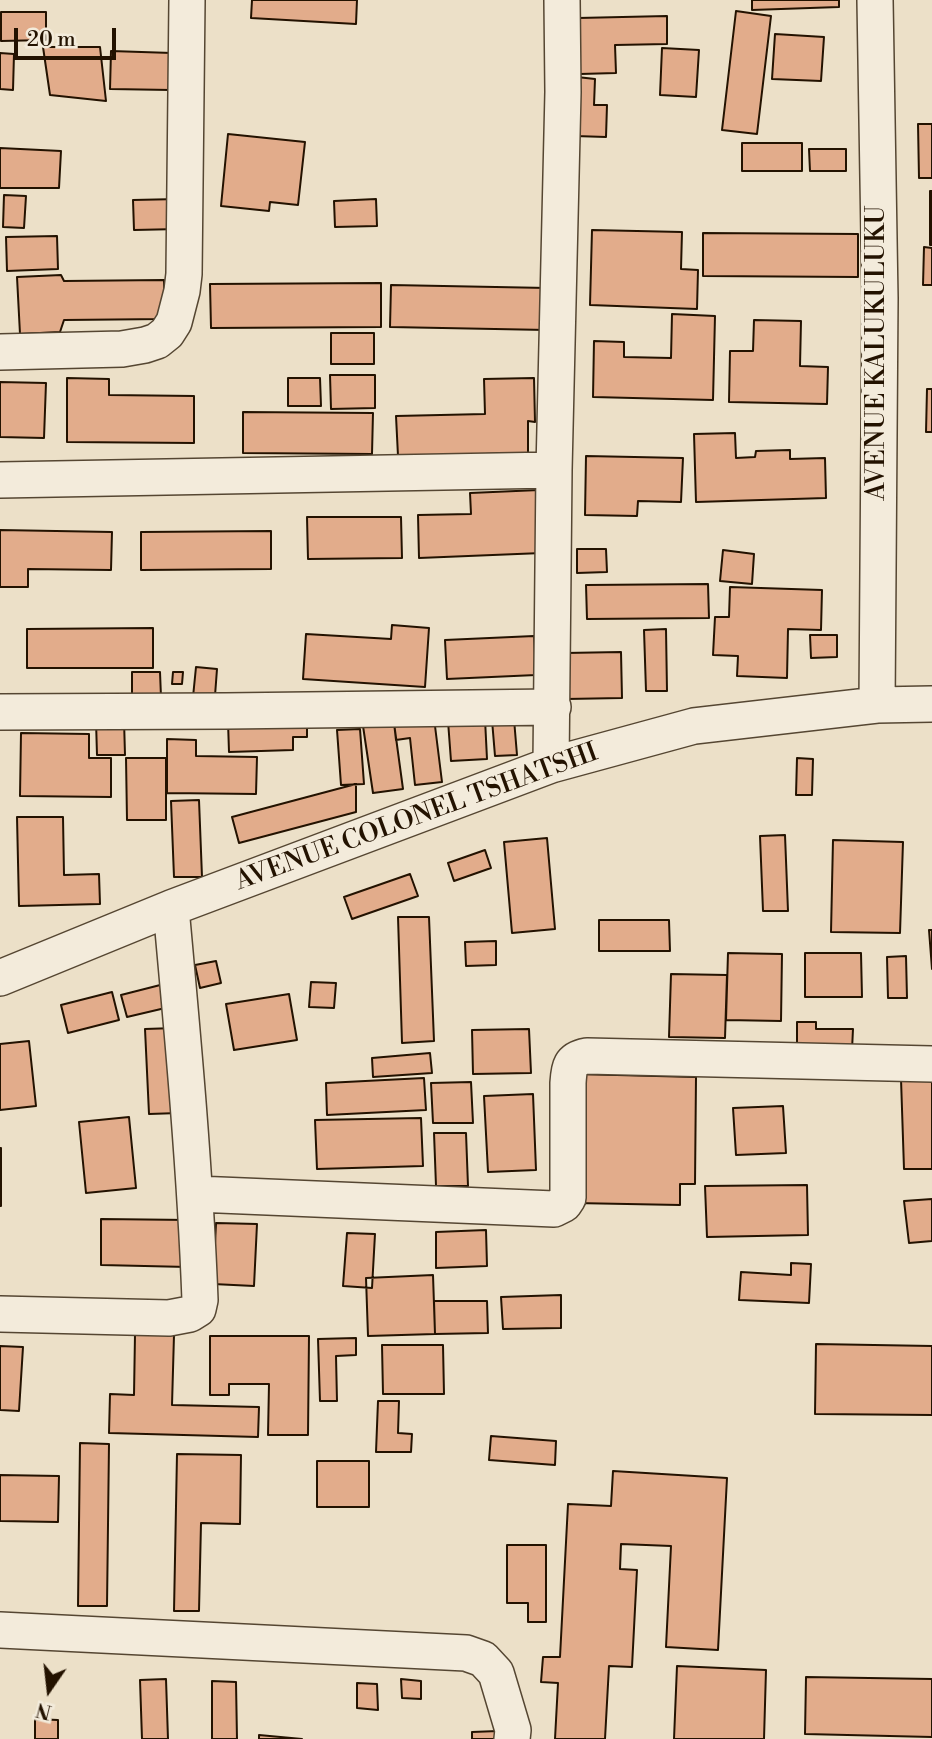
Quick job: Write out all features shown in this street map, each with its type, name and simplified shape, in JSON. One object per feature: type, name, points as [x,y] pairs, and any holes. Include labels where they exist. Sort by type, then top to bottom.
[{"type":"street","points":[[0,352],[122,349],[145,345],[157,341],[167,333],[174,321],[184,274],[187,0]]},
{"type":"street","points":[[551,765],[554,470],[563,92],[562,0]]},
{"type":"street","name":"AVENUE KALUKULUKU","points":[[875,0],[880,298],[877,705]]},
{"type":"street","points":[[0,480],[554,470]]},
{"type":"street","name":"AVENUE COLONEL TSHATSHI","points":[[0,978],[171,908],[551,765],[694,726],[877,705],[932,704]]},
{"type":"street","points":[[0,712],[553,707]]},
{"type":"street","points":[[0,1314],[169,1318],[197,1310],[201,1300],[196,1194],[171,908]]},
{"type":"street","points":[[196,1194],[554,1209],[564,1204],[568,1198],[568,1083],[569,1071],[576,1059],[587,1056],[932,1064]]},
{"type":"street","points":[[0,1630],[466,1653],[483,1659],[496,1673],[513,1730],[512,1739]]},
{"type":"building","points":[[252,0],[357,0],[356,24],[251,18]]},
{"type":"building","points":[[752,0],[839,0],[839,7],[752,10]]},
{"type":"building","points":[[736,11],[771,16],[757,134],[722,130]]},
{"type":"building","points":[[1,12],[46,12],[46,40],[1,41]]},
{"type":"building","points":[[667,16],[667,44],[615,45],[616,73],[580,74],[578,18]]},
{"type":"building","points":[[775,34],[824,37],[821,81],[772,79]]},
{"type":"building","points":[[43,47],[100,47],[106,101],[50,95]]},
{"type":"building","points":[[662,48],[699,50],[696,97],[660,95]]},
{"type":"building","points":[[111,51],[172,53],[171,90],[110,89]]},
{"type":"building","points":[[0,53],[14,54],[13,90],[0,89]]},
{"type":"building","points":[[577,77],[595,79],[594,105],[607,105],[606,137],[575,136]]},
{"type":"building","points":[[918,124],[932,124],[932,178],[919,178]]},
{"type":"building","points":[[228,134],[305,142],[298,205],[270,202],[269,211],[221,206]]},
{"type":"building","points":[[742,143],[802,143],[802,171],[742,171]]},
{"type":"building","points":[[0,148],[61,151],[59,188],[0,188]]},
{"type":"building","points":[[809,149],[846,149],[846,171],[810,171]]},
{"type":"building","points":[[932,191],[932,245],[930,245]]},
{"type":"building","points":[[4,195],[26,196],[24,228],[3,227]]},
{"type":"building","points":[[179,199],[179,229],[134,230],[133,200]]},
{"type":"building","points":[[376,199],[377,226],[335,227],[334,201]]},
{"type":"building","points":[[592,230],[682,232],[681,269],[698,270],[697,309],[590,305]]},
{"type":"building","points":[[703,233],[858,234],[858,277],[703,276]]},
{"type":"building","points":[[57,236],[58,269],[7,271],[6,237]]},
{"type":"building","points":[[924,247],[932,248],[932,285],[923,285]]},
{"type":"building","points":[[61,275],[64,281],[164,280],[165,319],[64,320],[60,332],[20,334],[17,277]]},
{"type":"building","points":[[381,283],[381,327],[211,328],[210,284]]},
{"type":"building","points":[[391,285],[548,288],[547,330],[390,327]]},
{"type":"building","points":[[672,314],[715,316],[713,400],[593,397],[594,341],[624,342],[624,357],[671,358]]},
{"type":"building","points":[[754,320],[801,321],[800,366],[828,367],[827,404],[729,402],[730,351],[753,351]]},
{"type":"building","points":[[331,333],[374,333],[374,364],[331,364]]},
{"type":"building","points":[[330,375],[375,375],[375,408],[331,409]]},
{"type":"building","points":[[67,378],[109,379],[109,395],[194,396],[194,443],[67,442]]},
{"type":"building","points":[[288,378],[320,378],[321,406],[288,406]]},
{"type":"building","points":[[534,378],[535,422],[528,421],[528,453],[398,456],[396,416],[485,414],[484,379]]},
{"type":"building","points":[[0,382],[46,383],[44,438],[0,437]]},
{"type":"building","points":[[927,389],[932,389],[932,432],[926,432]]},
{"type":"building","points":[[243,412],[373,413],[372,454],[243,453]]},
{"type":"building","points":[[735,433],[736,458],[755,457],[756,451],[790,450],[790,459],[825,458],[826,498],[696,502],[694,434]]},
{"type":"building","points":[[586,456],[683,458],[681,502],[638,501],[637,516],[585,515]]},
{"type":"building","points":[[539,490],[542,553],[419,558],[418,515],[471,514],[470,493]]},
{"type":"building","points":[[307,517],[401,517],[402,558],[308,559]]},
{"type":"building","points":[[0,530],[112,532],[111,570],[28,569],[28,587],[0,587]]},
{"type":"building","points":[[271,531],[271,569],[141,570],[141,532]]},
{"type":"building","points":[[577,549],[606,549],[607,572],[577,573]]},
{"type":"building","points":[[723,550],[754,554],[752,584],[720,581]]},
{"type":"building","points":[[708,584],[709,618],[587,619],[586,585]]},
{"type":"building","points":[[730,587],[822,590],[821,630],[788,629],[787,678],[737,676],[738,656],[713,655],[715,617],[729,617]]},
{"type":"building","points":[[392,625],[429,628],[425,687],[303,679],[306,634],[391,639]]},
{"type":"building","points":[[153,628],[153,668],[27,668],[27,629]]},
{"type":"building","points":[[666,629],[667,691],[646,691],[644,630]]},
{"type":"building","points":[[810,635],[837,635],[837,657],[811,658]]},
{"type":"building","points":[[534,636],[536,675],[447,679],[445,640]]},
{"type":"building","points":[[621,652],[622,698],[566,699],[565,653]]},
{"type":"building","points":[[196,667],[217,669],[214,709],[192,707]]},
{"type":"building","points":[[132,672],[160,672],[161,697],[132,697]]},
{"type":"building","points":[[173,672],[183,672],[182,684],[172,684]]},
{"type":"building","points":[[434,718],[442,782],[415,785],[410,738],[396,740],[394,723]]},
{"type":"building","points":[[485,719],[487,759],[451,761],[448,721]]},
{"type":"building","points":[[514,719],[517,755],[495,756],[492,720]]},
{"type":"building","points":[[124,720],[125,755],[97,755],[96,721]]},
{"type":"building","points":[[307,720],[307,737],[293,737],[293,750],[229,752],[228,722]]},
{"type":"building","points":[[394,723],[403,789],[373,793],[363,726]]},
{"type":"building","points":[[360,729],[364,784],[341,785],[337,730]]},
{"type":"building","points":[[21,733],[89,734],[89,758],[111,758],[111,797],[20,796]]},
{"type":"building","points":[[167,739],[196,740],[196,756],[257,757],[256,794],[167,793]]},
{"type":"building","points":[[126,758],[166,758],[166,820],[127,820]]},
{"type":"building","points":[[797,758],[813,759],[812,795],[796,795]]},
{"type":"building","points":[[356,784],[356,812],[239,843],[232,817]]},
{"type":"building","points":[[199,800],[202,877],[174,877],[171,801]]},
{"type":"building","points":[[17,817],[63,817],[64,875],[99,874],[100,904],[19,906]]},
{"type":"building","points":[[785,835],[788,911],[763,911],[760,836]]},
{"type":"building","points":[[547,838],[555,929],[512,933],[504,842]]},
{"type":"building","points":[[833,840],[903,842],[900,933],[831,932]]},
{"type":"building","points":[[485,850],[491,868],[454,881],[448,863]]},
{"type":"building","points":[[410,874],[418,896],[352,919],[344,897]]},
{"type":"building","points":[[398,917],[429,917],[434,1041],[402,1043]]},
{"type":"building","points":[[599,920],[669,920],[670,951],[599,951]]},
{"type":"building","points":[[929,930],[932,930],[932,969]]},
{"type":"building","points":[[496,941],[496,965],[466,966],[465,942]]},
{"type":"building","points":[[728,953],[782,954],[781,1021],[726,1020]]},
{"type":"building","points":[[805,953],[861,953],[862,997],[805,997]]},
{"type":"building","points":[[906,956],[907,998],[888,998],[887,957]]},
{"type":"building","points":[[216,961],[221,983],[200,988],[195,965]]},
{"type":"building","points":[[671,974],[727,975],[725,1038],[669,1037]]},
{"type":"building","points":[[172,982],[178,1005],[127,1017],[121,995]]},
{"type":"building","points":[[311,982],[336,983],[334,1008],[309,1007]]},
{"type":"building","points":[[112,992],[119,1020],[68,1033],[61,1005]]},
{"type":"building","points":[[289,994],[297,1040],[234,1050],[226,1004]]},
{"type":"building","points":[[797,1022],[816,1022],[816,1029],[853,1029],[852,1050],[797,1050]]},
{"type":"building","points":[[175,1028],[179,1113],[149,1114],[145,1029]]},
{"type":"building","points":[[529,1029],[531,1073],[473,1074],[472,1030]]},
{"type":"building","points":[[29,1041],[36,1106],[0,1110],[0,1044]]},
{"type":"building","points":[[430,1053],[432,1073],[373,1077],[372,1058]]},
{"type":"building","points":[[577,1074],[696,1077],[695,1184],[680,1184],[680,1205],[574,1203]]},
{"type":"building","points":[[424,1078],[426,1110],[327,1115],[326,1083]]},
{"type":"building","points":[[932,1078],[932,1169],[904,1169],[901,1079]]},
{"type":"building","points":[[471,1082],[473,1123],[433,1123],[431,1083]]},
{"type":"building","points":[[533,1094],[536,1170],[488,1172],[484,1096]]},
{"type":"building","points":[[783,1106],[786,1153],[736,1155],[733,1108]]},
{"type":"building","points":[[129,1117],[136,1188],[86,1193],[79,1122]]},
{"type":"building","points":[[421,1118],[423,1166],[317,1169],[315,1120]]},
{"type":"building","points":[[434,1133],[466,1133],[468,1186],[436,1186]]},
{"type":"building","points":[[1,1148],[1,1206],[0,1206]]},
{"type":"building","points":[[807,1185],[808,1235],[707,1237],[705,1186]]},
{"type":"building","points":[[932,1199],[932,1241],[909,1243],[904,1201]]},
{"type":"building","points":[[101,1219],[189,1220],[188,1267],[101,1265]]},
{"type":"building","points":[[216,1223],[257,1224],[254,1286],[213,1284]]},
{"type":"building","points":[[486,1230],[487,1266],[436,1268],[436,1232]]},
{"type":"building","points":[[347,1233],[375,1234],[372,1288],[343,1286]]},
{"type":"building","points":[[791,1263],[811,1264],[809,1303],[739,1300],[741,1272],[791,1275]]},
{"type":"building","points":[[433,1275],[435,1334],[368,1336],[366,1278]]},
{"type":"building","points":[[561,1295],[561,1328],[503,1329],[501,1297]]},
{"type":"building","points":[[434,1301],[487,1301],[488,1333],[435,1334]]},
{"type":"building","points":[[135,1334],[174,1335],[172,1405],[259,1407],[258,1437],[109,1433],[110,1394],[134,1395]]},
{"type":"building","points":[[210,1336],[309,1336],[308,1435],[268,1435],[269,1384],[229,1384],[229,1395],[210,1395]]},
{"type":"building","points":[[356,1338],[356,1355],[336,1356],[337,1401],[320,1401],[318,1339]]},
{"type":"building","points":[[816,1344],[932,1346],[932,1415],[815,1414]]},
{"type":"building","points":[[382,1345],[443,1345],[444,1394],[383,1394]]},
{"type":"building","points":[[0,1346],[23,1347],[19,1411],[0,1410]]},
{"type":"building","points":[[378,1401],[399,1401],[398,1433],[412,1434],[411,1452],[376,1452]]},
{"type":"building","points":[[491,1436],[556,1441],[555,1465],[489,1460]]},
{"type":"building","points":[[80,1443],[109,1444],[107,1606],[78,1606]]},
{"type":"building","points":[[177,1454],[241,1455],[240,1524],[201,1523],[199,1611],[174,1611]]},
{"type":"building","points":[[317,1461],[369,1461],[369,1507],[317,1507]]},
{"type":"building","points":[[613,1471],[727,1478],[718,1650],[666,1647],[671,1546],[621,1544],[620,1569],[637,1570],[632,1667],[609,1666],[605,1739],[555,1739],[558,1683],[541,1682],[543,1657],[560,1657],[568,1504],[611,1506]]},
{"type":"building","points":[[0,1475],[59,1476],[58,1522],[0,1521]]},
{"type":"building","points":[[507,1545],[546,1545],[546,1622],[528,1622],[528,1603],[507,1603]]},
{"type":"building","points":[[677,1666],[766,1670],[764,1739],[674,1739]]},
{"type":"building","points":[[806,1677],[932,1679],[932,1737],[805,1734]]},
{"type":"building","points":[[166,1679],[168,1739],[142,1739],[140,1680]]},
{"type":"building","points":[[401,1679],[421,1681],[421,1699],[402,1698]]},
{"type":"building","points":[[212,1681],[236,1682],[237,1739],[212,1739]]},
{"type":"building","points":[[357,1683],[377,1684],[378,1710],[357,1708]]},
{"type":"building","points":[[35,1719],[58,1720],[58,1739],[35,1739]]},
{"type":"building","points":[[498,1731],[498,1739],[472,1739],[472,1732]]},
{"type":"building","points":[[259,1735],[302,1739],[259,1739]]}]
